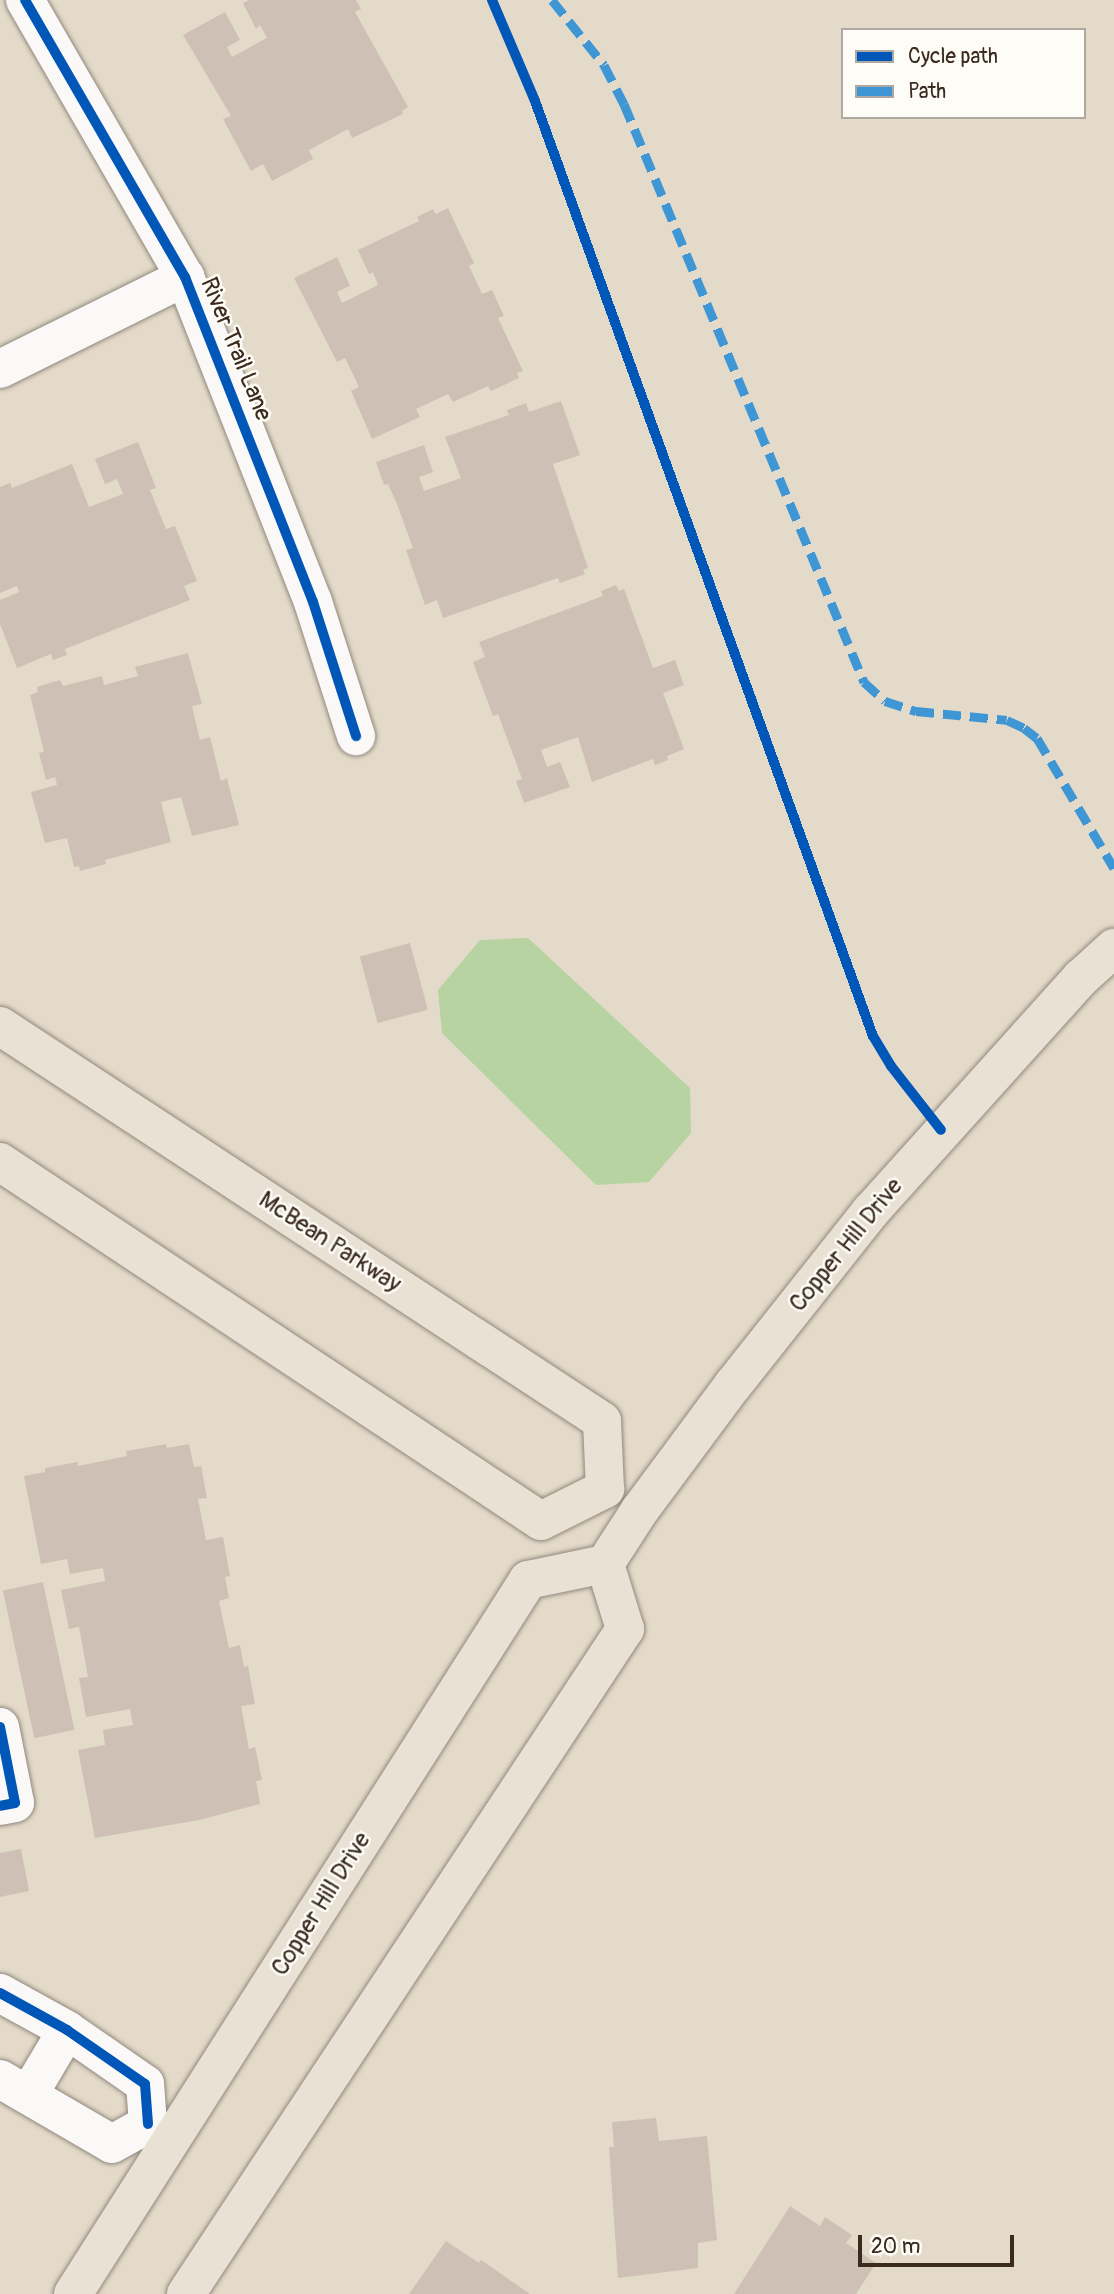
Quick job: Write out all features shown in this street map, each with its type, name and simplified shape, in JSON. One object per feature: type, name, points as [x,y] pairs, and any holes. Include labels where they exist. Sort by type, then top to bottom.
[{"type":"main road","name":"Copper Hill Drive","points":[[73,2294],[160,2132],[528,1580],[605,1564],[640,1510],[733,1385],[871,1211],[1081,978],[1114,948]]},
{"type":"main road","name":"McBean Parkway","points":[[0,1026],[602,1421],[605,1489]]},
{"type":"main road","points":[[0,1162],[541,1521],[605,1489],[640,1510]]},
{"type":"main road","points":[[186,2294],[625,1629],[605,1564]]},
{"type":"street","name":"River Trail Lane","points":[[25,0],[185,277],[313,602],[356,736]]},
{"type":"street","points":[[0,369],[185,277]]},
{"type":"street","points":[[0,1727],[15,1802],[0,1806]]},
{"type":"street","points":[[0,1993],[67,2031],[145,2084],[160,2132],[112,2144],[15,2087],[67,2031]]},
{"type":"green space","points":[[528,938],[690,1088],[691,1133],[649,1182],[596,1185],[442,1033],[438,990],[480,940]]},
{"type":"building","points":[[249,0],[356,0],[361,9],[355,12],[408,107],[402,111],[403,114],[352,138],[348,129],[309,150],[313,159],[272,181],[263,164],[251,171],[223,119],[231,116],[183,35],[225,12],[240,40],[227,47],[232,57],[267,38],[260,25],[256,29],[243,3]]},
{"type":"building","points":[[448,208],[474,263],[469,266],[482,294],[492,290],[504,316],[498,318],[523,371],[517,373],[519,378],[491,391],[488,386],[453,402],[448,394],[416,409],[420,417],[372,439],[351,391],[359,387],[345,358],[337,362],[294,278],[337,257],[350,286],[337,292],[342,303],[378,285],[373,272],[369,274],[358,250],[419,221],[417,217],[433,209],[436,214]]},
{"type":"building","points":[[561,401],[580,455],[553,464],[588,568],[583,570],[585,574],[560,583],[558,578],[443,618],[437,600],[425,605],[406,550],[413,548],[397,504],[388,484],[384,485],[376,462],[424,445],[433,472],[419,477],[424,491],[461,478],[445,437],[509,415],[507,410],[526,403],[529,412]]},
{"type":"building","points":[[138,442],[156,488],[150,490],[166,529],[175,526],[197,581],[184,586],[190,600],[65,649],[67,655],[53,660],[51,654],[17,668],[0,624],[0,600],[19,592],[17,586],[0,593],[0,487],[10,483],[12,488],[72,464],[89,507],[123,494],[117,479],[105,484],[95,459]]},
{"type":"building","points":[[616,585],[619,591],[624,589],[653,668],[675,660],[684,685],[663,693],[684,749],[655,765],[653,759],[592,782],[578,737],[541,750],[547,767],[560,762],[570,787],[524,803],[516,781],[522,779],[498,714],[493,716],[473,662],[485,657],[479,642],[603,596],[601,591]]},
{"type":"building","points":[[188,653],[202,704],[192,706],[200,740],[210,737],[221,781],[227,778],[239,825],[192,836],[181,797],[161,802],[171,842],[105,860],[106,864],[80,871],[79,866],[74,867],[67,838],[45,843],[31,792],[57,785],[55,777],[46,780],[39,753],[44,752],[30,695],[38,692],[37,687],[60,680],[63,686],[102,676],[104,685],[138,676],[135,667]]},
{"type":"building","points":[[410,943],[428,1010],[378,1023],[360,956]]},
{"type":"building","points":[[166,1444],[167,1448],[189,1444],[194,1467],[201,1466],[207,1498],[198,1499],[206,1540],[223,1537],[230,1576],[225,1577],[229,1598],[219,1601],[229,1648],[240,1645],[244,1667],[248,1666],[255,1704],[241,1706],[249,1749],[255,1747],[262,1780],[256,1781],[260,1804],[199,1820],[95,1838],[78,1750],[105,1745],[103,1730],[133,1725],[130,1709],[86,1717],[79,1678],[88,1677],[79,1627],[69,1629],[61,1590],[105,1581],[103,1568],[70,1574],[67,1559],[41,1564],[24,1476],[45,1472],[45,1468],[78,1462],[78,1466],[127,1456],[126,1451]]},
{"type":"building","points":[[43,1582],[74,1730],[34,1738],[3,1591]]},
{"type":"building","points":[[21,1849],[29,1891],[0,1897],[0,1853]]},
{"type":"building","points":[[656,2118],[659,2141],[707,2136],[717,2240],[698,2243],[698,2268],[618,2278],[609,2147],[614,2147],[612,2122]]},
{"type":"building","points":[[790,2206],[820,2226],[825,2217],[852,2235],[846,2243],[876,2263],[856,2294],[734,2294]]},
{"type":"building","points":[[446,2241],[479,2263],[481,2260],[530,2294],[409,2294]]},
{"type":"marked path","points":[[552,0],[604,65],[624,104],[864,682],[885,701],[916,711],[1007,720],[1024,728],[1037,738],[1114,868]]},
{"type":"cycle path","points":[[25,0],[185,277],[313,602],[356,736]]},
{"type":"cycle path","points":[[492,0],[535,101],[873,1036],[891,1066],[941,1130]]},
{"type":"cycle path","points":[[0,1727],[15,1803],[0,1806]]},
{"type":"cycle path","points":[[0,1993],[67,2030],[145,2084],[148,2124]]}]
